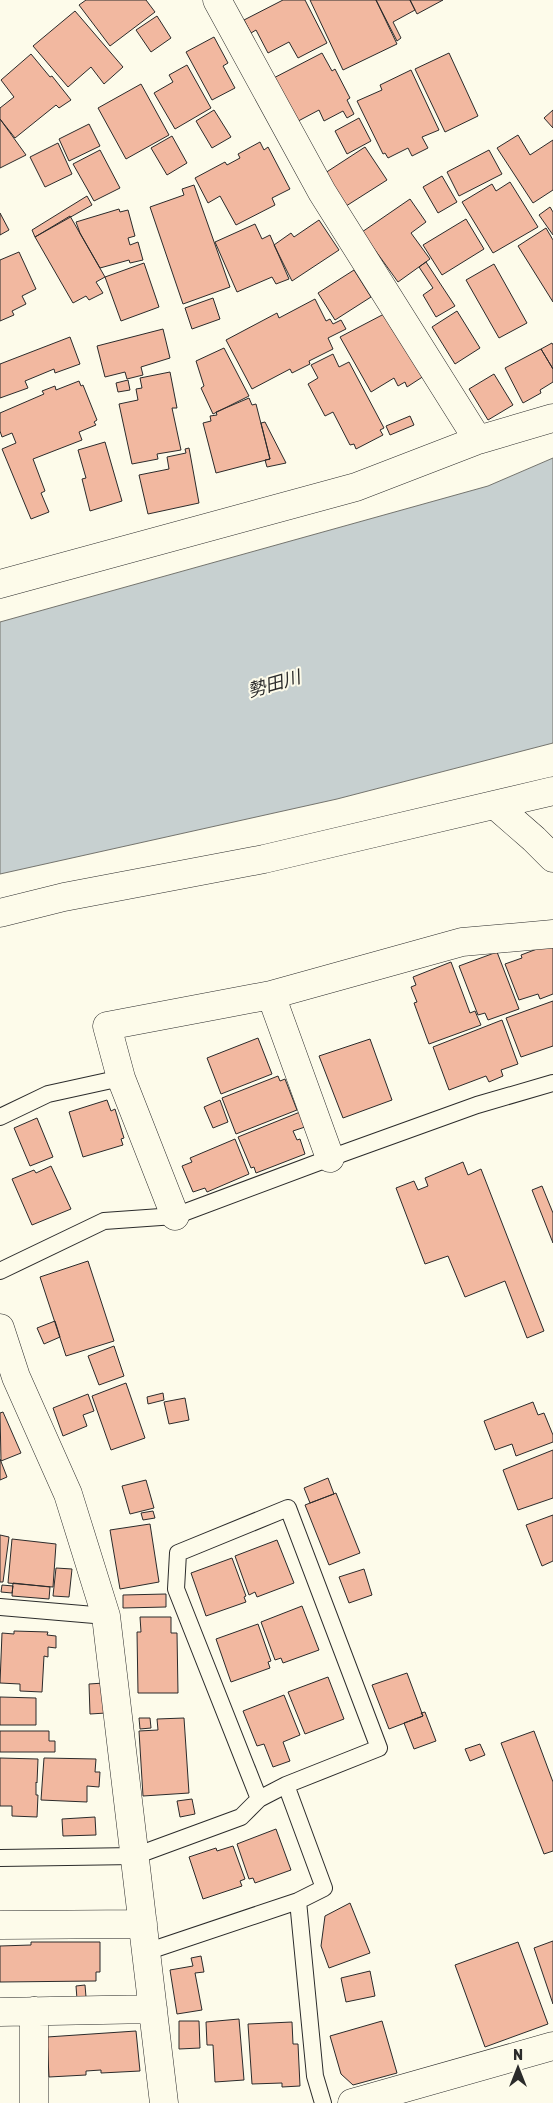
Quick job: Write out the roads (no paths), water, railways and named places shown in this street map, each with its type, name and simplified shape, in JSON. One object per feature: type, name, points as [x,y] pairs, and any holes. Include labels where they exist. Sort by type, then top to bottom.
[{"type":"street","points":[[217,0],[322,192],[478,440]]},
{"type":"street","points":[[0,584],[356,487],[478,440],[553,418]]},
{"type":"street","points":[[0,913],[64,897],[264,859],[553,790]]},
{"type":"street","points":[[495,805],[553,858]]},
{"type":"street","points":[[175,1216],[121,1078],[107,1026],[270,995],[462,942],[553,934]]},
{"type":"street","points":[[270,995],[330,1158]]},
{"type":"street","points":[[0,1328],[8,1381],[68,1494],[106,1616],[164,2103]]},
{"type":"street","points":[[0,1925],[143,1924]]},
{"type":"street","points":[[0,2012],[153,2009]]},
{"type":"street","points":[[34,2011],[34,2103]]},
{"type":"street","points":[[352,2103],[553,2046]]},
{"type":"lane","points":[[0,1117],[48,1094],[121,1078]]},
{"type":"lane","points":[[0,1271],[104,1221],[175,1216],[477,1106],[553,1083]]},
{"type":"lane","points":[[0,1858],[135,1856],[241,1817],[259,1799],[286,1785],[379,1748],[288,1508],[178,1553],[176,1589],[259,1799]]},
{"type":"lane","points":[[0,1607],[106,1616]]},
{"type":"lane","points":[[146,1952],[298,1901],[324,1888],[286,1785]]},
{"type":"lane","points":[[298,1901],[315,2076],[323,2103]]},
{"type":"water","name":"勢田川","points":[[553,458],[553,743],[337,799],[0,874],[0,622],[488,486]]}]
